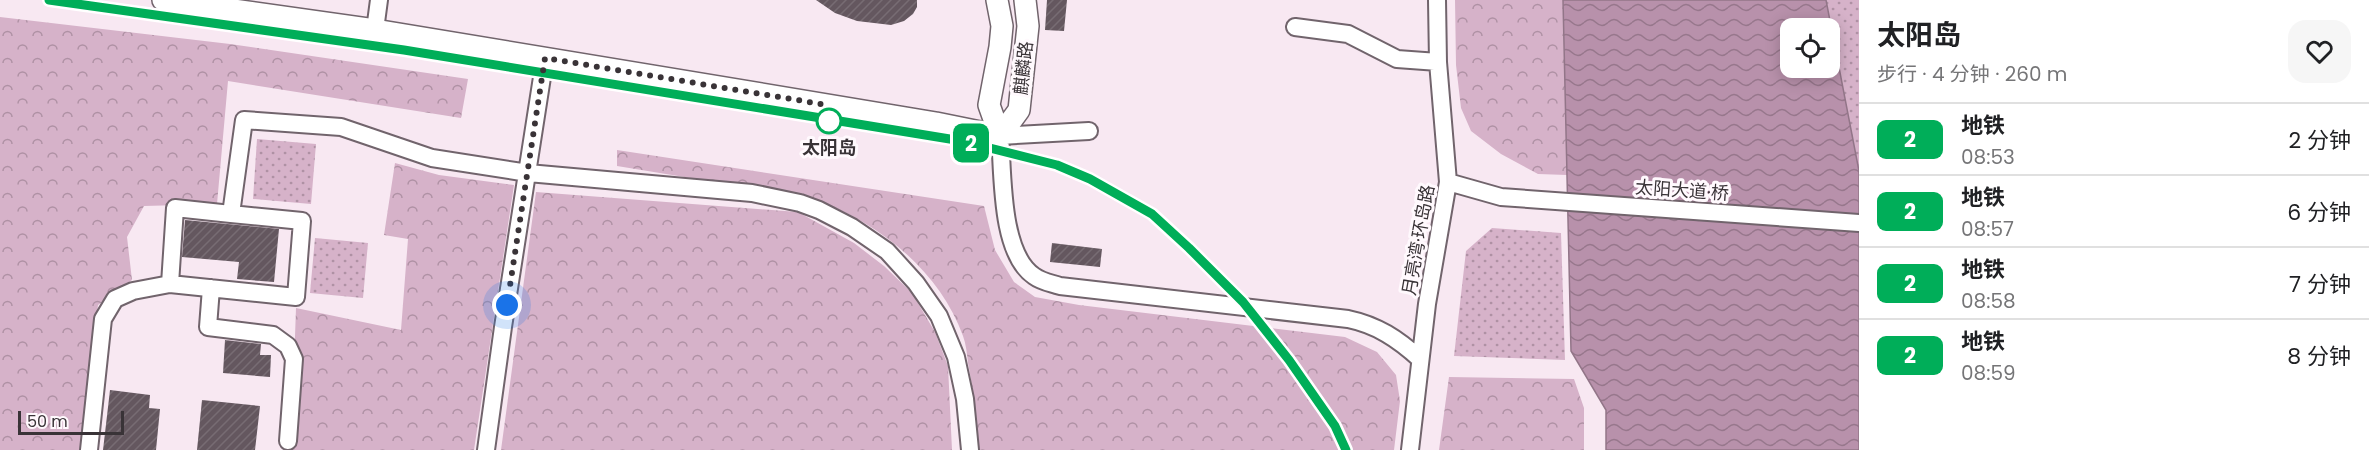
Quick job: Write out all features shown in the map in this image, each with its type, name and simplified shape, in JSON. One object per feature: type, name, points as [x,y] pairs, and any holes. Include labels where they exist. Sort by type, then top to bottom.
[{"type":"main road","points":[[163,0],[375,30],[936,123],[1000,136]]},
{"type":"main road","name":"麒麟路","points":[[997,0],[1002,26],[989,105],[1000,136]]},
{"type":"main road","name":"麒麟路","points":[[1000,136],[1018,110],[1028,27],[1025,0]]},
{"type":"street","points":[[375,30],[379,0]]},
{"type":"street","name":"月亮湾·环岛路","points":[[1410,450],[1426,304],[1448,182],[1438,62],[1437,0]]},
{"type":"street","points":[[1294,27],[1348,34],[1397,58],[1438,62]]},
{"type":"street","points":[[486,450],[545,58]]},
{"type":"street","points":[[231,214],[244,120],[341,127],[432,158],[528,173],[777,197],[819,210],[852,227],[903,266],[939,316],[956,357],[965,399],[970,450]]},
{"type":"street","points":[[1089,131],[1000,136],[1011,236],[1022,264],[1033,276],[1060,286],[1348,319],[1376,327],[1390,334],[1420,359]]},
{"type":"street","name":"太阳大道·桥","points":[[1448,182],[1501,197],[1859,223]]},
{"type":"street","points":[[89,450],[104,319],[115,299],[133,291],[170,284],[297,297],[302,222],[175,208],[170,284]]},
{"type":"street","points":[[211,288],[208,327],[273,335],[288,346],[294,359],[288,441]]},
{"type":"green space","points":[[1455,0],[1563,0],[1567,175],[1538,174],[1501,154],[1471,131],[1461,108],[1456,65]]},
{"type":"green space","points":[[1826,0],[1859,0],[1859,171],[1840,73],[1840,18],[1829,18]]},
{"type":"green space","points":[[0,17],[230,44],[468,79],[461,118],[228,81],[217,204],[144,206],[127,237],[132,280],[98,305],[80,450],[0,450]]},
{"type":"green space","points":[[257,139],[316,144],[311,204],[253,199]]},
{"type":"green space","points":[[617,150],[984,206],[995,250],[1014,282],[1035,297],[1079,305],[1345,337],[1377,352],[1396,375],[1400,401],[1394,450],[976,450],[973,396],[963,336],[938,289],[922,269],[902,250],[859,220],[812,198],[617,166]]},
{"type":"green space","points":[[395,163],[439,175],[514,185],[474,450],[291,450],[296,308],[401,330],[408,239],[384,235]]},
{"type":"green space","points":[[536,192],[798,212],[854,243],[884,266],[912,293],[935,332],[948,366],[952,450],[501,450]]},
{"type":"green space","points":[[1492,228],[1561,233],[1565,360],[1454,356],[1466,251]]},
{"type":"green space","points":[[315,238],[368,243],[363,298],[310,293]]},
{"type":"green space","points":[[1449,377],[1574,379],[1584,408],[1584,450],[1439,450]]},
{"type":"water","points":[[1563,0],[1826,0],[1829,18],[1780,18],[1780,78],[1840,78],[1840,73],[1859,171],[1859,450],[1606,450],[1606,410],[1571,351]]},
{"type":"building","points":[[816,0],[917,0],[917,7],[913,14],[904,21],[891,25],[857,21],[835,13]]},
{"type":"building","points":[[1047,0],[1067,0],[1064,31],[1045,30]]},
{"type":"building","points":[[185,220],[279,229],[274,282],[237,279],[239,262],[182,257]]},
{"type":"building","points":[[1052,243],[1102,249],[1100,267],[1050,262]]},
{"type":"building","points":[[225,340],[261,344],[260,355],[271,355],[270,377],[223,373]]},
{"type":"building","points":[[110,390],[150,395],[149,408],[160,409],[156,450],[103,450]]},
{"type":"building","points":[[202,400],[260,406],[255,450],[197,450]]},
{"type":"metro line","name":"2","points":[[49,0],[404,50],[962,141],[1057,165],[1090,179],[1152,214],[1189,248],[1243,302],[1289,360],[1335,426],[1346,450]]},
{"type":"place","name":"太阳岛","points":[[829,121]]},
{"type":"route","points":[[507,305],[545,58],[821,104],[829,121]]}]
